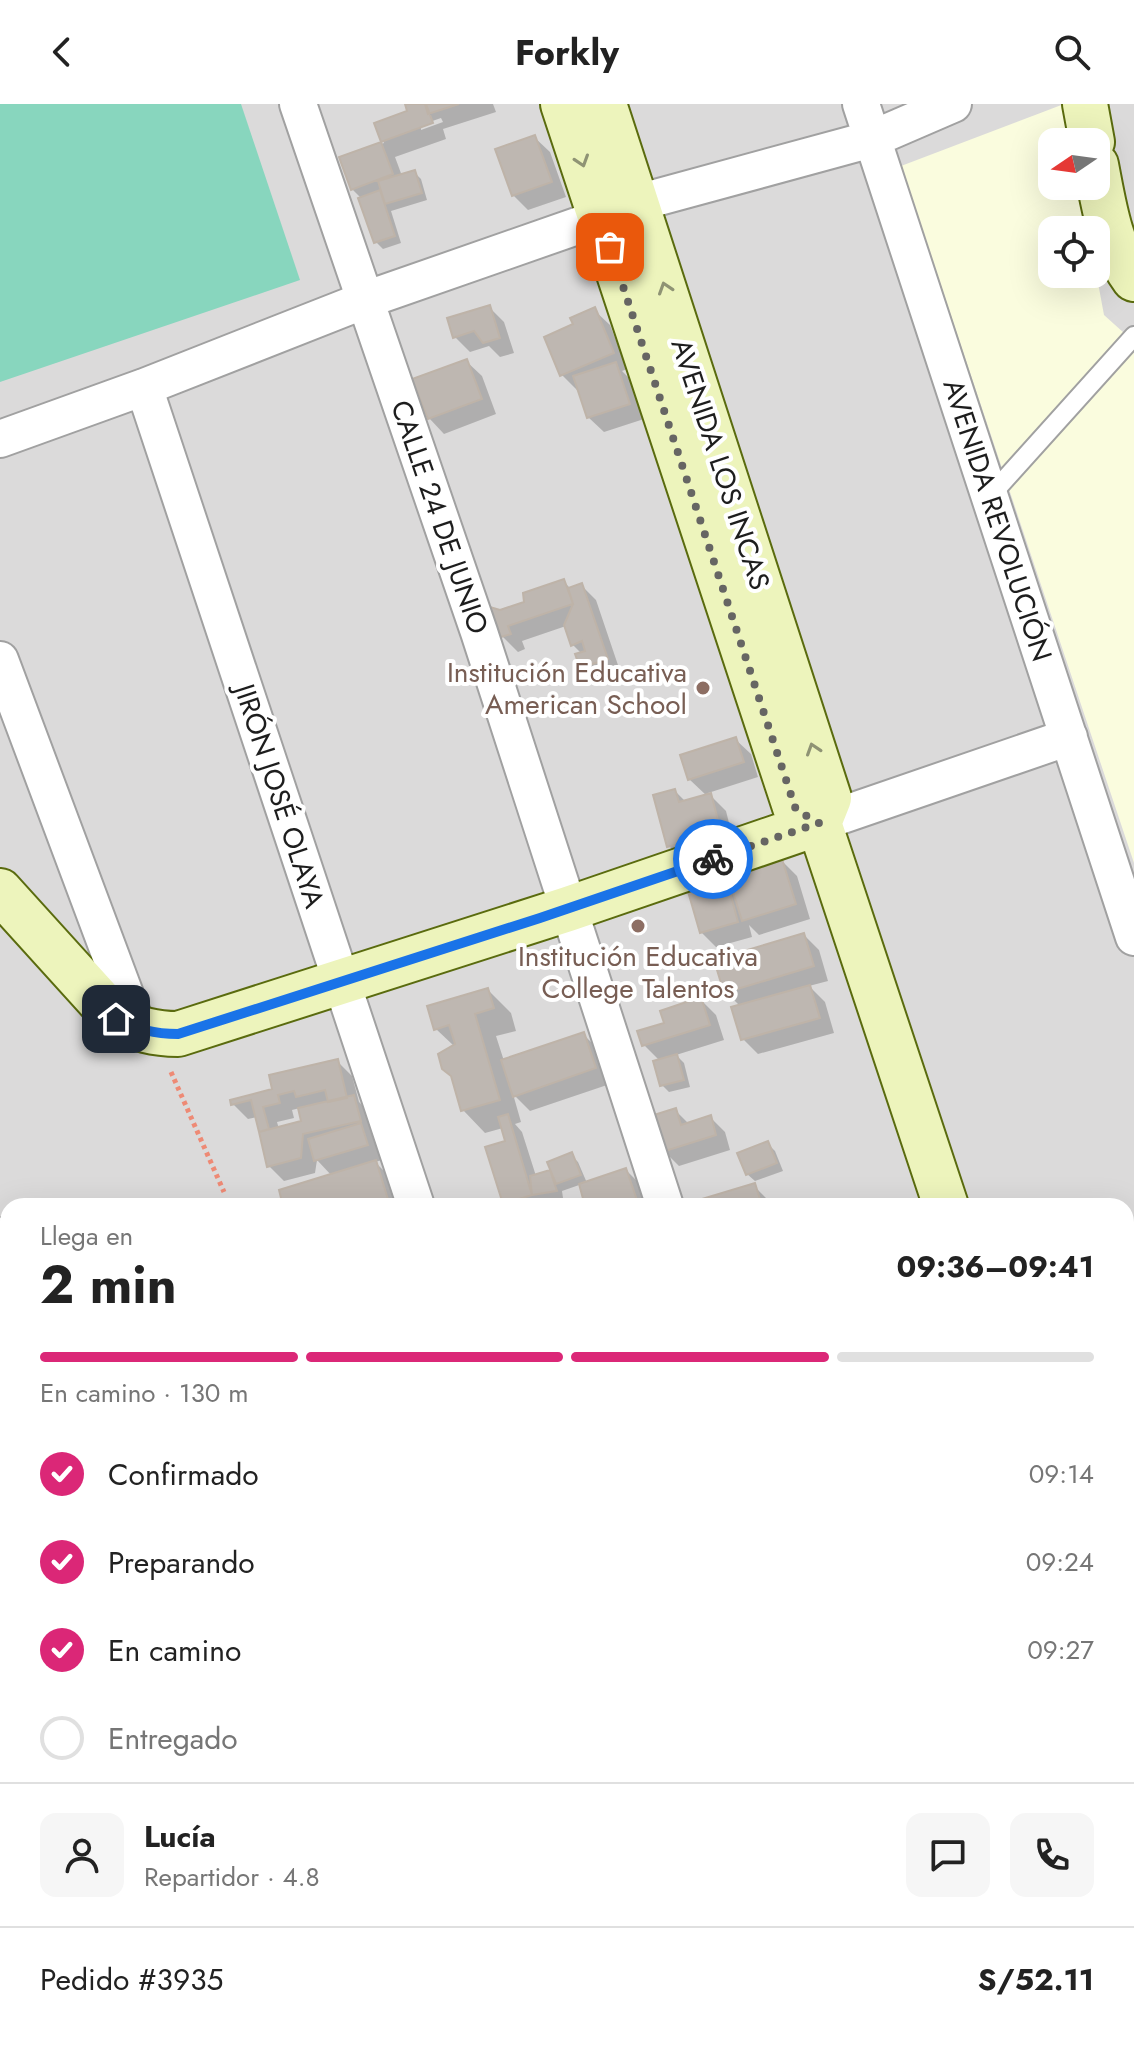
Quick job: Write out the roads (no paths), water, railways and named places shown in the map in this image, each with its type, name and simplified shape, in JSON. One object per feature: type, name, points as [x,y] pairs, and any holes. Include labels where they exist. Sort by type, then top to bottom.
[{"type":"main road","name":"AVENIDA LOS INCAS","points":[[563,104],[619,211],[829,798],[819,823],[943,1198]]},
{"type":"main road","name":"AVENIDA LOS INCAS","points":[[604,104],[619,211]]},
{"type":"main road","points":[[1085,104],[1089,128]]},
{"type":"main road","points":[[1103,200],[1107,223],[1121,261],[1134,279]]},
{"type":"main road","points":[[0,891],[116,1019],[147,1032],[178,1034],[568,909],[819,823]]},
{"type":"street","name":"CALLE 24 DE JUNIO","points":[[298,104],[474,617],[662,1198]]},
{"type":"street","name":"AVENIDA REVOLUCIÓN","points":[[861,104],[1134,937]]},
{"type":"street","points":[[0,439],[144,387],[365,300],[619,211],[872,139],[953,104]]},
{"type":"street","name":"JIRÓN JOSÉ OLAYA","points":[[144,387],[413,1198]]},
{"type":"street","points":[[0,660],[147,1032]]},
{"type":"street","points":[[819,823],[1069,737]]},
{"type":"lane","points":[[990,496],[1134,336]]},
{"type":"place","name":"Institución Educativa American School","points":[[703,688]]},
{"type":"place","name":"Institución Educativa College Talentos","points":[[638,926]]}]
